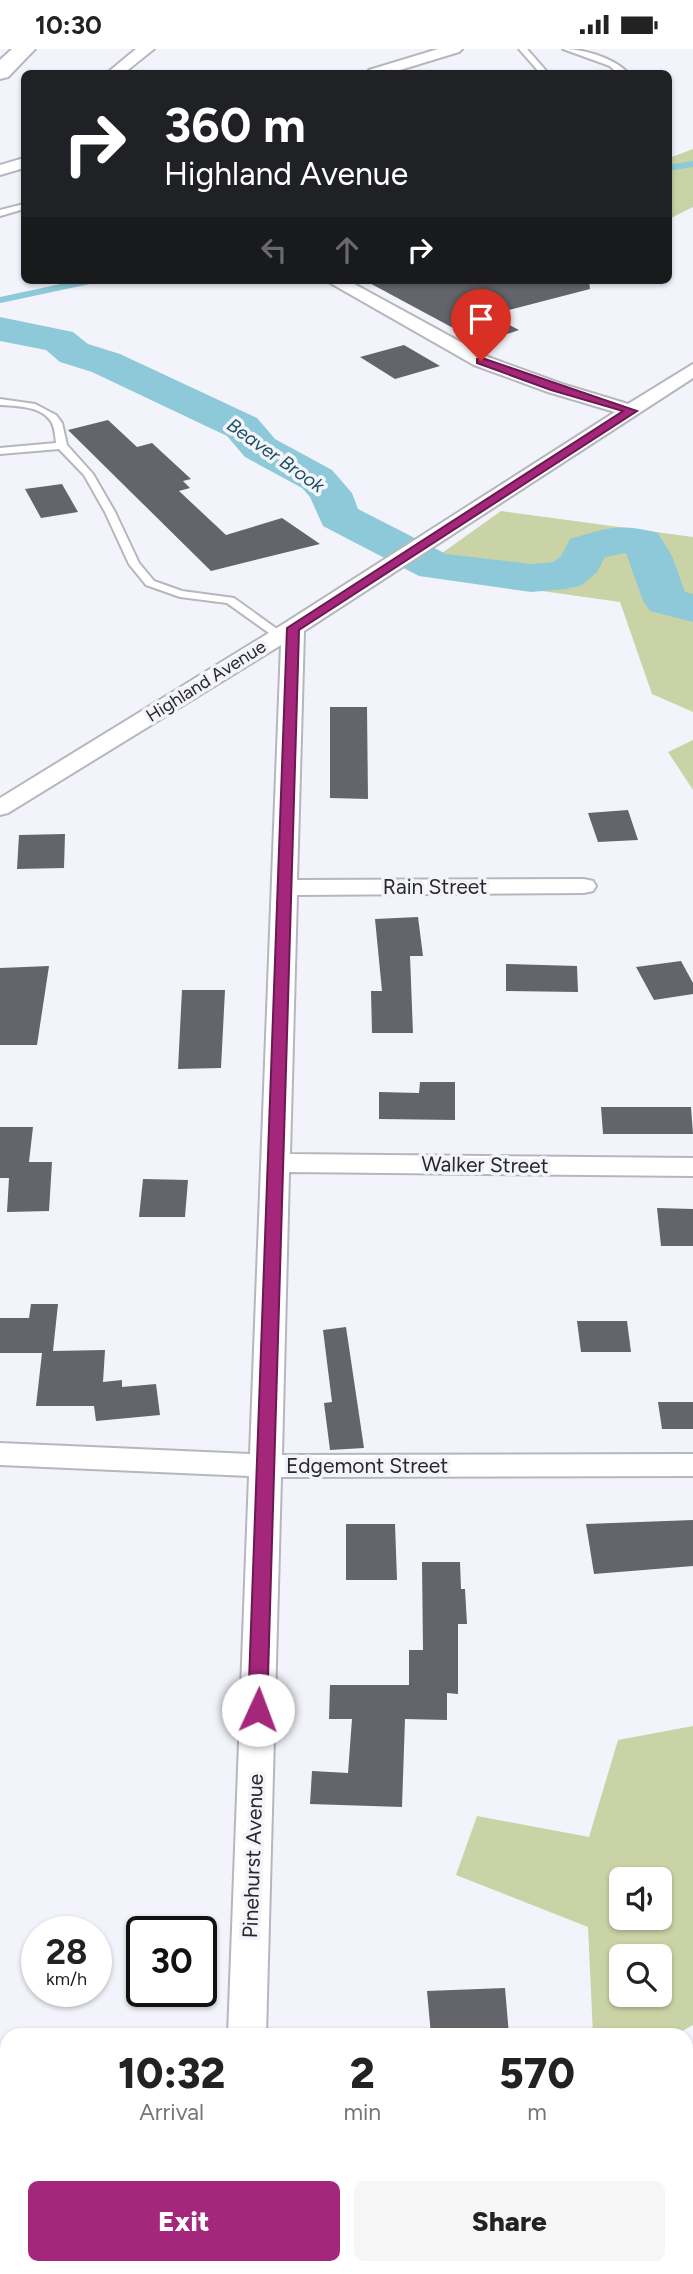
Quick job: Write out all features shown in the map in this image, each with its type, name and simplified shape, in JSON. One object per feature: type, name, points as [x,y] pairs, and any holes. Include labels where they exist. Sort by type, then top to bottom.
[{"type":"street","points":[[0,72],[24,49]]},
{"type":"street","points":[[119,70],[146,49]]},
{"type":"street","points":[[385,70],[454,49]]},
{"type":"street","points":[[0,170],[21,164]]},
{"type":"street","points":[[341,284],[481,361],[555,388],[632,411]]},
{"type":"street","name":"Highland Avenue","points":[[0,808],[287,632],[693,370]]},
{"type":"street","name":"Pinehurst Avenue","points":[[247,2028],[285,888],[287,632]]},
{"type":"street","name":"Rain Street","points":[[285,888],[584,886]]},
{"type":"street","name":"Walker Street","points":[[276,1163],[693,1167]]},
{"type":"street","name":"Edgemont Street","points":[[0,1454],[266,1467],[693,1465]]},
{"type":"lane","points":[[523,49],[541,70]]},
{"type":"lane","points":[[567,49],[613,64],[621,70]]},
{"type":"lane","points":[[0,213],[21,208]]},
{"type":"lane","points":[[0,401],[32,407],[48,413],[56,421],[62,446],[88,474],[110,512],[134,564],[150,583],[180,594],[230,600],[287,632]]},
{"type":"lane","points":[[0,451],[62,446]]},
{"type":"green space","points":[[693,149],[693,207],[672,218],[672,157]]},
{"type":"green space","points":[[501,511],[693,537],[693,712],[652,694],[620,602],[414,573]]},
{"type":"green space","points":[[693,740],[693,790],[668,752]]},
{"type":"green space","points":[[693,1726],[693,2025],[688,2028],[593,2028],[588,1927],[456,1875],[477,1816],[589,1837],[618,1740]]},
{"type":"building","points":[[371,284],[589,284],[590,289],[490,315],[519,330],[481,343]]},
{"type":"building","points":[[404,345],[440,366],[395,379],[360,357]]},
{"type":"building","points":[[108,420],[137,447],[152,443],[191,479],[183,481],[190,488],[179,491],[226,535],[282,518],[320,544],[211,571],[68,430]]},
{"type":"building","points":[[62,484],[78,512],[41,518],[25,489]]},
{"type":"building","points":[[330,707],[367,707],[368,799],[330,798]]},
{"type":"building","points":[[628,810],[638,840],[598,842],[588,813]]},
{"type":"building","points":[[65,834],[64,868],[17,869],[19,835]]},
{"type":"building","points":[[418,917],[423,956],[410,956],[413,1033],[372,1033],[371,991],[382,991],[375,919]]},
{"type":"building","points":[[681,961],[693,983],[693,994],[654,1000],[636,967]]},
{"type":"building","points":[[506,964],[577,966],[578,992],[506,991]]},
{"type":"building","points":[[49,966],[37,1045],[0,1045],[0,968]]},
{"type":"building","points":[[182,990],[225,990],[221,1068],[178,1069]]},
{"type":"building","points":[[420,1082],[455,1082],[455,1120],[379,1119],[379,1092],[419,1093]]},
{"type":"building","points":[[601,1107],[691,1107],[693,1134],[603,1134]]},
{"type":"building","points":[[0,1127],[33,1127],[29,1162],[52,1162],[49,1211],[7,1212],[9,1178],[0,1178]]},
{"type":"building","points":[[143,1179],[188,1180],[185,1217],[139,1217]]},
{"type":"building","points":[[657,1208],[693,1209],[693,1246],[661,1246]]},
{"type":"building","points":[[31,1304],[58,1304],[53,1351],[105,1350],[103,1382],[122,1380],[122,1387],[156,1384],[160,1415],[96,1421],[94,1406],[36,1406],[42,1353],[0,1353],[0,1318],[29,1318]]},
{"type":"building","points":[[577,1321],[627,1321],[631,1352],[581,1352]]},
{"type":"building","points":[[346,1327],[364,1448],[330,1450],[324,1403],[332,1402],[323,1330]]},
{"type":"building","points":[[658,1402],[693,1402],[693,1429],[662,1429]]},
{"type":"building","points":[[693,1520],[693,1566],[594,1574],[586,1524]]},
{"type":"building","points":[[346,1524],[395,1524],[397,1580],[346,1580]]},
{"type":"building","points":[[422,1562],[460,1562],[461,1589],[465,1589],[467,1624],[458,1624],[458,1694],[447,1693],[447,1720],[405,1719],[402,1807],[310,1804],[312,1771],[348,1773],[352,1719],[329,1719],[330,1685],[409,1685],[409,1650],[423,1650]]},
{"type":"building","points":[[505,1988],[508,2028],[430,2028],[427,1991]]},
{"type":"waterway","points":[[672,167],[693,164]]},
{"type":"waterway","points":[[0,300],[75,284]]},
{"type":"waterway","name":"Beaver Brook","points":[[0,329],[59,340],[74,353],[106,363],[242,427],[260,448],[317,479],[330,493],[339,517],[435,566],[531,578],[566,575],[581,562],[586,549],[619,539],[642,542],[650,556],[666,601],[693,608]]},
{"type":"route","points":[[258,1710],[293,628],[632,411],[555,388],[481,361]]}]
